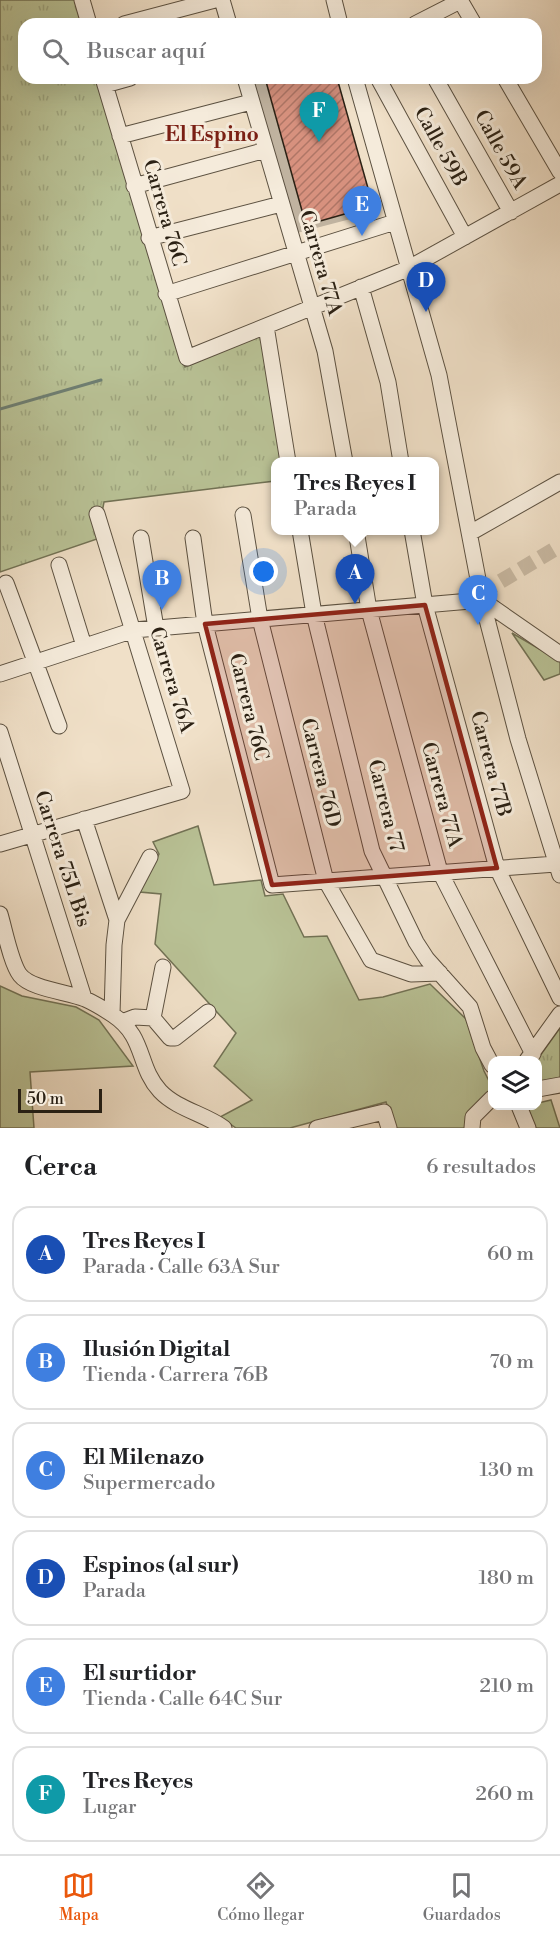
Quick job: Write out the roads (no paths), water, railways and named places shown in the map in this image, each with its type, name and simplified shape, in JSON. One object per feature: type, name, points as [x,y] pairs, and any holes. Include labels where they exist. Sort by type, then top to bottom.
[{"type":"street","points":[[82,0],[87,18]]},
{"type":"street","points":[[146,18],[214,0]]},
{"type":"street","points":[[222,0],[227,18]]},
{"type":"street","points":[[426,18],[460,0],[470,18]]},
{"type":"street","name":"Carrera 76C","points":[[105,84],[149,238],[187,358],[266,326]]},
{"type":"street","name":"Carrera 77A","points":[[246,84],[310,308],[325,351],[344,457]]},
{"type":"street","points":[[326,881],[497,868],[558,869],[521,749],[482,600],[439,375],[407,269],[357,84]]},
{"type":"street","name":"Calle 59B","points":[[381,84],[465,237]]},
{"type":"street","name":"Calle 59A","points":[[438,84],[511,212]]},
{"type":"street","points":[[509,84],[560,172]]},
{"type":"street","points":[[120,136],[252,102]]},
{"type":"street","points":[[134,186],[266,150]]},
{"type":"street","points":[[287,457],[266,326],[407,269],[560,184]]},
{"type":"street","points":[[149,238],[281,204]]},
{"type":"street","points":[[166,294],[395,222]]},
{"type":"street","points":[[361,287],[388,382],[400,457]]},
{"type":"street","points":[[470,533],[560,482]]},
{"type":"street","name":"Carrera 76A","points":[[84,819],[182,790],[98,514]]},
{"type":"street","name":"Carrera 76D","points":[[243,515],[260,619],[326,881],[370,960],[411,974],[440,973]]},
{"type":"street","name":"Carrera 77","points":[[301,535],[314,614],[354,770],[368,837],[383,877],[416,942],[470,1007],[488,1057]]},
{"type":"street","name":"Carrera 77A","points":[[357,535],[369,610],[440,872],[530,1056]]},
{"type":"street","name":"Carrera 77B","points":[[413,535],[424,605],[497,868],[560,998]]},
{"type":"street","points":[[141,538],[156,628]]},
{"type":"street","name":"Carrera 76C","points":[[193,538],[205,624],[272,885],[326,881]]},
{"type":"street","points":[[59,566],[84,646]]},
{"type":"street","points":[[6,583],[60,726]]},
{"type":"street","points":[[0,674],[134,630],[482,600],[560,654]]},
{"type":"street","name":"Carrera 75L Bis","points":[[0,732],[84,998]]},
{"type":"street","points":[[0,844],[84,819],[117,920]]},
{"type":"street","points":[[117,1018],[114,945],[117,920],[150,857]]},
{"type":"street","points":[[0,914],[7,961],[21,976],[30,983],[84,998],[117,1018],[138,1041],[148,1072],[160,1091],[168,1098],[224,1128]]},
{"type":"street","points":[[153,1018],[163,967]]},
{"type":"street","points":[[117,1018],[153,1018],[170,1038],[179,1036],[208,1012]]},
{"type":"street","points":[[531,1056],[560,1014]]},
{"type":"street","points":[[542,1088],[560,1086]]},
{"type":"street","points":[[472,1125],[477,1111],[488,1101]]},
{"type":"street","points":[[521,1110],[528,1128]]},
{"type":"street","points":[[317,1128],[339,1125],[384,1112],[389,1128]]},
{"type":"waterway","points":[[0,409],[101,380]]},
{"type":"tunnel","points":[[481,593],[560,546]]},
{"type":"place","name":"Tres Reyes","points":[[319,142]]},
{"type":"place","name":"El surtidor","points":[[362,236]]},
{"type":"place","name":"Espinos (al sur)","points":[[426,312]]},
{"type":"place","name":"Tres Reyes I","points":[[355,604]]},
{"type":"place","name":"Ilusión Digital","points":[[162,610]]},
{"type":"place","name":"El Milenazo","points":[[478,625]]},
{"type":"district","name":"El Espino","points":[[212,135]]}]
